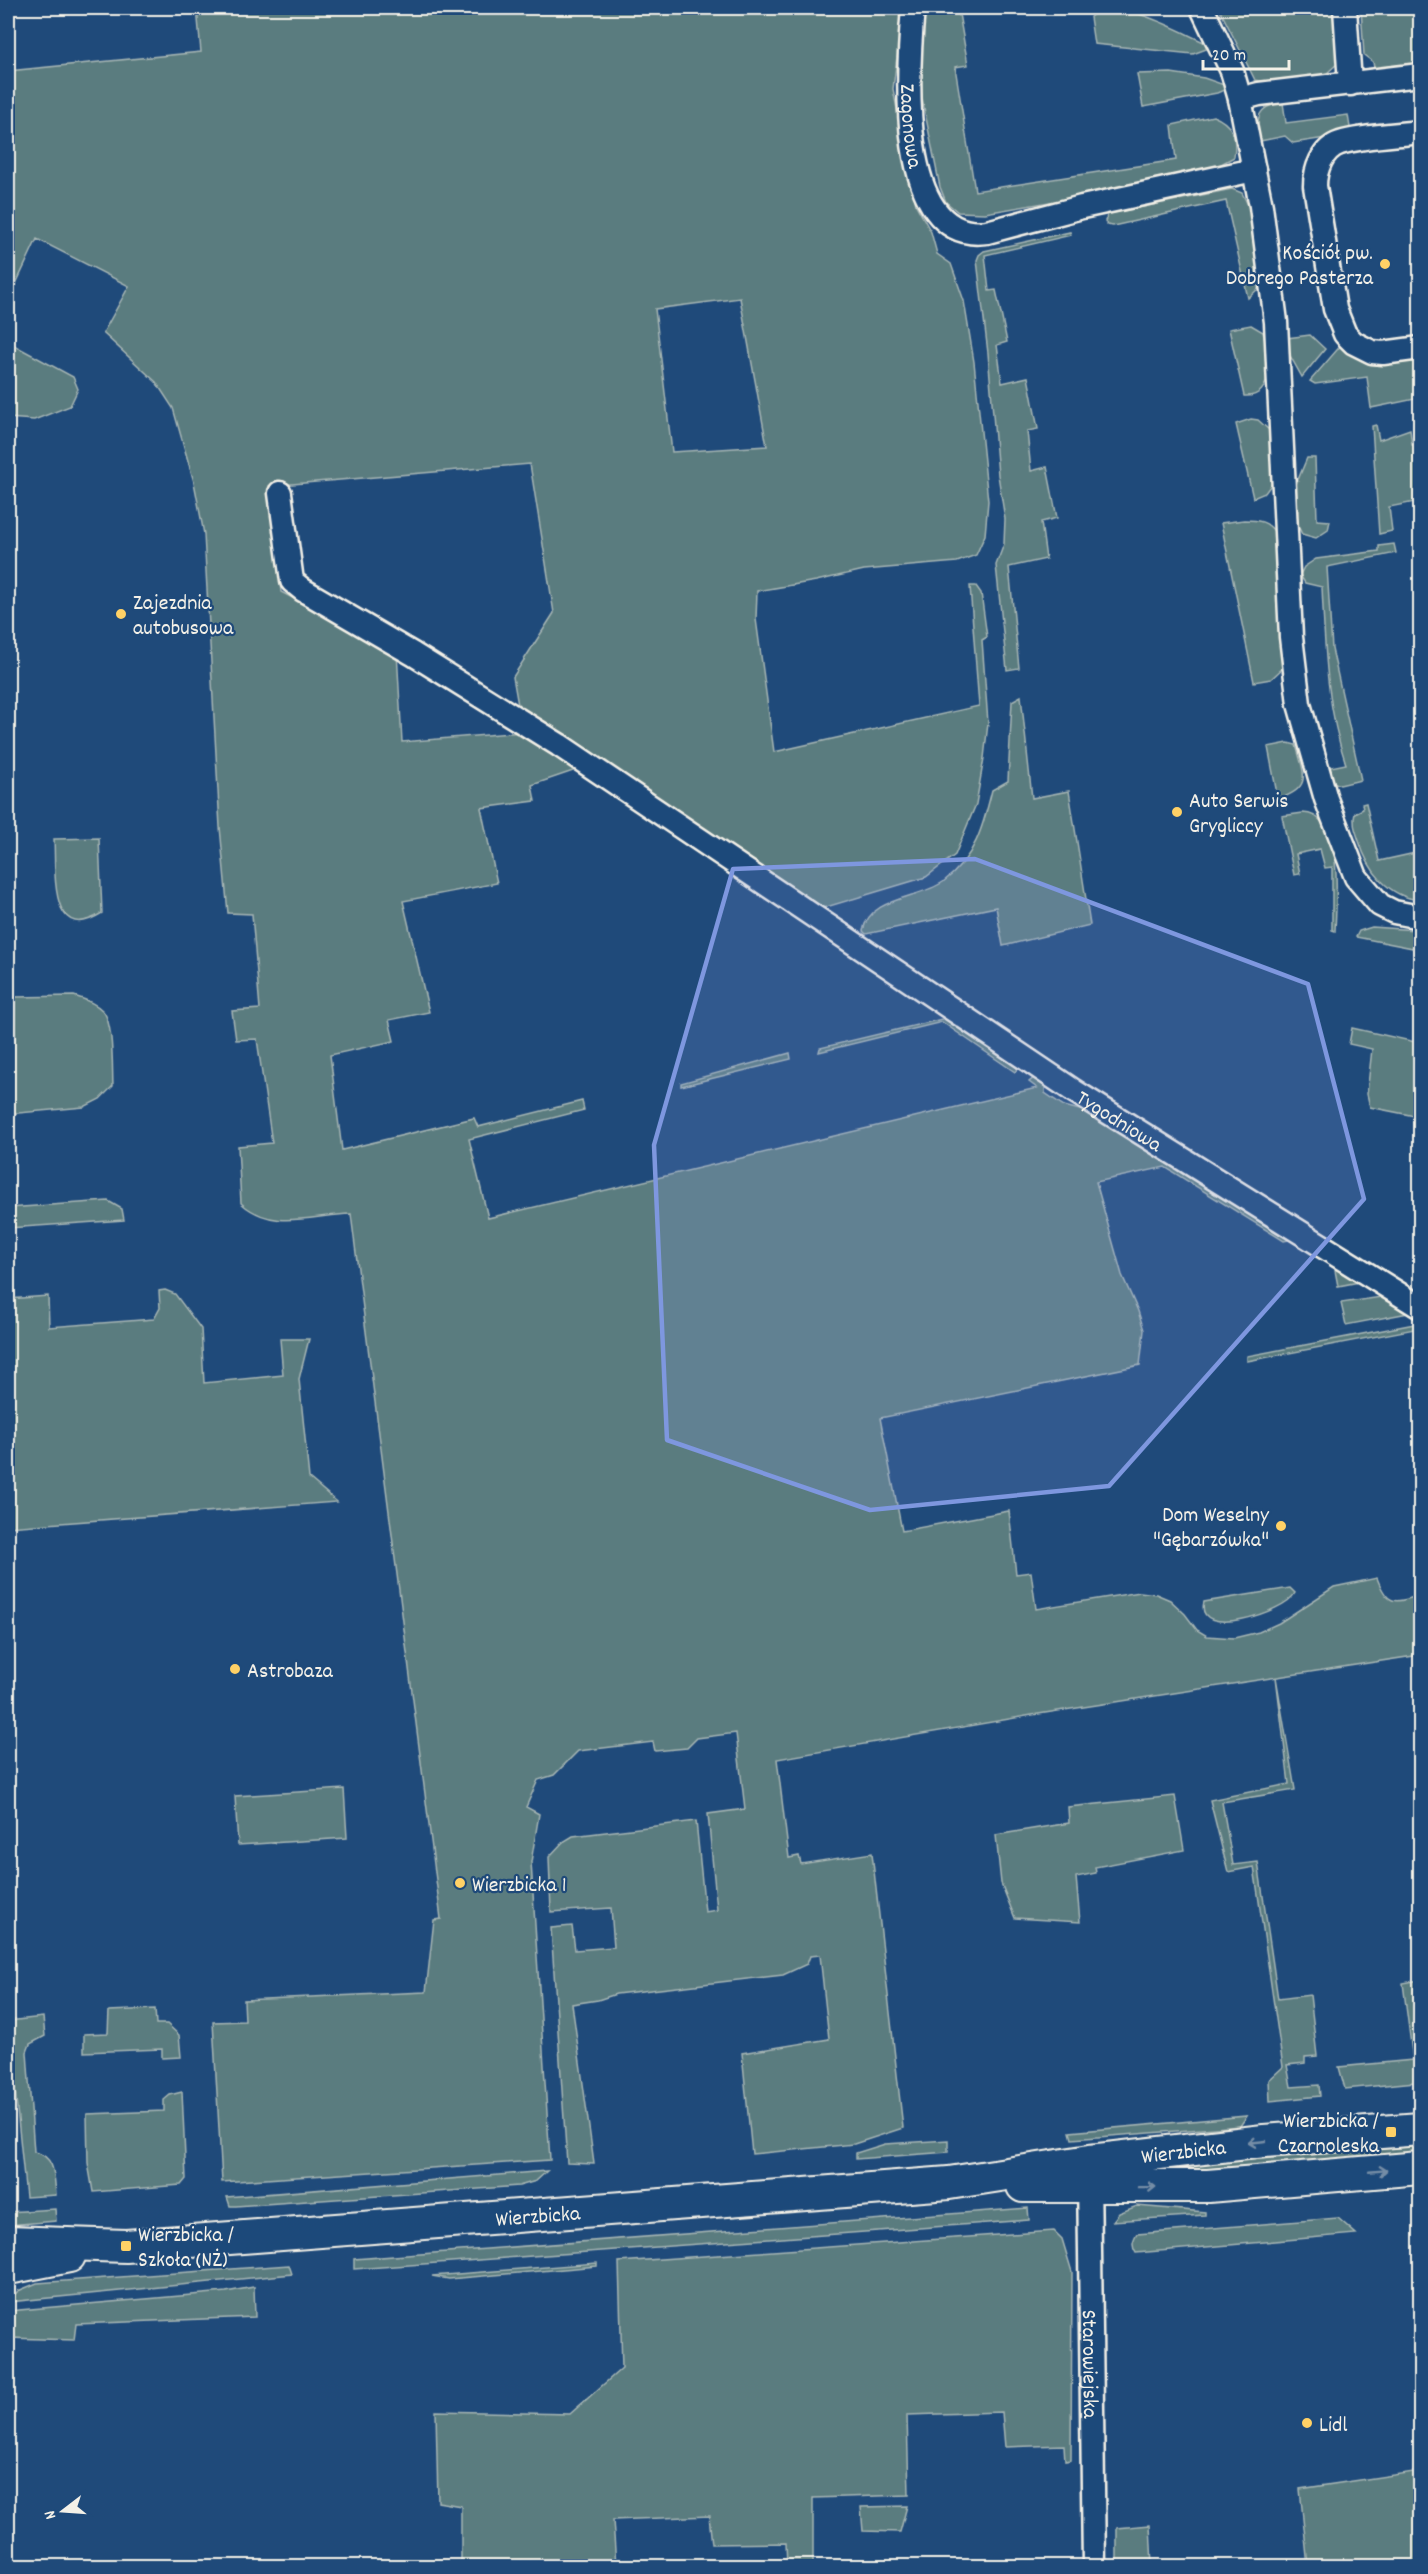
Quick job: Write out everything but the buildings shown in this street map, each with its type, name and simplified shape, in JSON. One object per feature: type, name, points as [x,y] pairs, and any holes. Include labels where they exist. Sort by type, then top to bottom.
[{"type":"street","name":"Zagonowa","points":[[913,8],[909,56],[909,109],[917,161],[927,198],[939,217],[958,230],[972,234],[987,232],[1082,207],[1254,170]]},
{"type":"street","points":[[1202,8],[1232,71],[1240,99],[1261,206],[1276,322],[1291,637],[1299,704],[1326,800],[1356,877],[1380,905],[1394,912],[1420,917]]},
{"type":"street","points":[[1345,8],[1350,84]]},
{"type":"street","points":[[1240,99],[1259,94],[1420,75]]},
{"type":"street","points":[[1420,132],[1338,144],[1319,164],[1315,173],[1315,186],[1335,309],[1345,334],[1354,343],[1372,352],[1383,353],[1420,348]]},
{"type":"street","name":"Tygodniowa","points":[[280,493],[292,581],[296,585],[413,654],[549,739],[1074,1091],[1420,1307]]},
{"type":"street","name":"Wierzbicka","points":[[8,2268],[126,2246],[1089,2174],[1264,2141],[1420,2129]]},
{"type":"street","name":"Wierzbicka","points":[[1089,2174],[1208,2186],[1420,2168]]},
{"type":"street","name":"Starowiejska","points":[[1089,2174],[1094,2566]]},
{"type":"street","name":"Wierzbicka","points":[[8,2242],[126,2246]]},
{"type":"highlighted area","points":[[975,859],[1308,984],[1364,1199],[1109,1486],[870,1510],[667,1440],[654,1145],[733,869]]},
{"type":"green space","points":[[197,8],[903,8],[893,89],[916,205],[931,232],[937,254],[951,264],[964,301],[974,362],[988,501],[985,535],[976,555],[957,562],[864,570],[757,591],[756,619],[774,752],[979,706],[970,586],[976,586],[981,593],[987,637],[982,640],[988,723],[976,804],[955,855],[926,877],[823,908],[518,705],[513,677],[554,613],[530,464],[269,486],[281,592],[397,652],[402,742],[523,732],[576,770],[532,785],[535,801],[481,808],[497,883],[403,901],[429,1012],[389,1020],[394,1041],[330,1055],[342,1150],[474,1118],[478,1127],[582,1101],[584,1110],[469,1139],[488,1218],[1037,1088],[1029,1082],[1035,1077],[1045,1086],[1045,1093],[1064,1106],[1084,1111],[1181,1163],[1364,1281],[1338,1286],[1334,1265],[1297,1238],[1284,1241],[1165,1167],[1096,1182],[1122,1275],[1144,1330],[1140,1365],[880,1418],[902,1531],[1009,1511],[1016,1574],[1031,1572],[1036,1609],[1140,1592],[1156,1594],[1170,1600],[1197,1630],[1207,1636],[1234,1638],[1259,1632],[1279,1623],[1334,1587],[1377,1578],[1384,1593],[1392,1600],[1403,1600],[1419,1595],[1420,1655],[1032,1715],[777,1759],[789,1858],[799,1856],[801,1864],[872,1853],[903,2128],[854,2144],[752,2154],[742,2053],[829,2039],[820,1955],[810,1956],[807,1964],[783,1975],[616,1994],[598,2000],[572,2004],[594,2164],[567,2163],[551,1928],[572,1926],[575,1950],[614,1947],[611,1908],[551,1912],[549,1857],[563,1842],[573,1836],[696,1821],[705,1912],[717,1910],[708,1814],[745,1809],[736,1733],[697,1738],[687,1748],[655,1751],[653,1742],[578,1751],[554,1775],[538,1780],[526,1807],[539,1814],[531,1862],[550,2160],[222,2182],[213,2022],[245,2021],[244,2000],[426,1992],[434,1920],[441,1919],[351,1214],[293,1220],[279,1219],[253,1212],[241,1203],[238,1146],[272,1143],[257,1039],[236,1040],[232,1011],[260,1009],[252,914],[228,913],[220,827],[204,534],[194,482],[173,408],[156,382],[103,333],[129,286],[37,239],[14,288],[8,286],[8,71],[201,52]],"holes":[[[740,298],[767,446],[672,452],[655,309]]]},
{"type":"green space","points":[[923,8],[958,8],[968,65],[955,67],[975,191],[1176,160],[1172,125],[1213,116],[1225,123],[1232,132],[1235,143],[1234,157],[1212,169],[1073,198],[985,213],[958,212],[946,202],[940,187],[923,103],[919,76]]},
{"type":"green space","points":[[1102,8],[1143,15],[1208,44],[1209,48],[1193,54],[1094,44],[1090,17]]},
{"type":"green space","points":[[1219,8],[1314,8],[1315,13],[1336,11],[1339,62],[1326,74],[1266,82],[1255,80]]},
{"type":"green space","points":[[1361,8],[1420,8],[1420,63],[1374,68],[1373,62],[1364,55]]},
{"type":"green space","points":[[1171,73],[1204,78],[1227,86],[1217,93],[1143,107],[1137,74]]},
{"type":"green space","points":[[1283,103],[1286,123],[1348,115],[1351,134],[1293,143],[1285,136],[1260,141],[1258,120],[1260,114],[1274,104]]},
{"type":"green space","points":[[1232,189],[1242,193],[1249,207],[1260,274],[1258,289],[1248,298],[1226,201],[1113,226],[1107,225],[1105,221],[1108,214]]},
{"type":"green space","points":[[1070,232],[1071,235],[985,255],[989,291],[996,290],[1007,342],[997,345],[1002,383],[1028,377],[1038,429],[1027,431],[1031,471],[1047,467],[1057,518],[1041,522],[1046,559],[1009,567],[1019,668],[1007,670],[996,565],[1004,544],[1005,519],[998,475],[988,353],[977,260],[984,251]]},
{"type":"green space","points":[[1251,325],[1263,332],[1268,373],[1262,390],[1254,395],[1244,396],[1229,329]]},
{"type":"green space","points":[[1310,335],[1325,349],[1302,377],[1288,352],[1287,338]]},
{"type":"green space","points":[[8,342],[73,377],[78,389],[70,406],[34,420],[8,418]]},
{"type":"green space","points":[[1343,343],[1420,353],[1420,398],[1371,408],[1367,377],[1315,384],[1310,381]]},
{"type":"green space","points":[[1251,419],[1258,420],[1269,430],[1273,482],[1265,493],[1253,498],[1236,424]]},
{"type":"green space","points":[[1376,425],[1379,440],[1410,429],[1412,445],[1420,445],[1420,501],[1389,507],[1392,531],[1379,534],[1372,426]]},
{"type":"green space","points":[[1307,458],[1315,458],[1317,520],[1330,521],[1328,530],[1316,538],[1302,534],[1297,524],[1295,487]]},
{"type":"green space","points":[[1244,520],[1263,522],[1270,526],[1276,534],[1284,667],[1271,679],[1254,682],[1221,523]]},
{"type":"green space","points":[[1394,544],[1396,553],[1327,567],[1332,649],[1361,780],[1340,785],[1333,782],[1326,768],[1346,764],[1330,698],[1322,587],[1305,583],[1300,575],[1304,567],[1316,559],[1379,551],[1379,546]]},
{"type":"green space","points":[[1021,696],[1032,798],[1069,791],[1090,925],[1003,946],[996,907],[866,934],[863,931],[867,920],[875,911],[896,900],[933,888],[954,873],[963,863],[981,829],[992,790],[1008,781],[1012,701]]},
{"type":"green space","points":[[1288,743],[1296,745],[1303,779],[1297,790],[1278,799],[1268,747]]},
{"type":"green space","points":[[1366,803],[1379,861],[1420,852],[1420,900],[1398,894],[1389,888],[1368,862],[1354,821],[1355,813],[1363,809],[1362,804]]},
{"type":"green space","points":[[1303,813],[1316,817],[1326,828],[1332,843],[1336,882],[1335,931],[1332,930],[1332,867],[1325,868],[1320,849],[1296,854],[1300,874],[1294,875],[1282,816]]},
{"type":"green space","points":[[99,838],[102,913],[85,921],[72,920],[64,912],[58,900],[54,839]]},
{"type":"green space","points":[[1372,927],[1416,930],[1413,948],[1356,937],[1359,931]]},
{"type":"green space","points":[[74,996],[97,1006],[107,1017],[111,1036],[113,1086],[100,1099],[84,1107],[8,1114],[8,1043],[15,1042],[15,997]]},
{"type":"green space","points":[[946,1018],[1019,1066],[1015,1072],[942,1022],[819,1052],[820,1048]]},
{"type":"green space","points":[[1352,1028],[1420,1043],[1420,1117],[1370,1107],[1367,1094],[1372,1049],[1349,1044]]},
{"type":"green space","points":[[790,1053],[791,1059],[681,1086],[681,1083]]},
{"type":"green space","points":[[108,1201],[122,1209],[124,1220],[8,1228],[8,1208]]},
{"type":"green space","points":[[165,1290],[175,1294],[201,1329],[204,1383],[283,1375],[280,1339],[309,1339],[299,1379],[309,1478],[337,1502],[8,1527],[8,1299],[48,1296],[49,1327],[154,1319],[160,1308],[159,1291]]},
{"type":"green space","points":[[1388,1296],[1408,1313],[1346,1325],[1341,1303]]},
{"type":"green space","points":[[1420,1323],[1420,1328],[1247,1361],[1247,1356]]},
{"type":"green space","points":[[1290,1588],[1295,1593],[1288,1601],[1259,1615],[1226,1621],[1213,1619],[1205,1613],[1204,1602]]},
{"type":"green space","points":[[1276,1677],[1295,1790],[1222,1802],[1233,1865],[1258,1862],[1278,1999],[1310,1995],[1317,2056],[1305,2057],[1305,2063],[1287,2065],[1291,2087],[1319,2085],[1320,2096],[1270,2101],[1269,2080],[1283,2067],[1254,1867],[1228,1872],[1210,1800],[1289,1784]]},
{"type":"green space","points":[[344,1789],[347,1838],[238,1845],[235,1796]]},
{"type":"green space","points":[[1175,1796],[1184,1850],[1095,1867],[1096,1873],[1076,1877],[1080,1922],[1015,1918],[1001,1883],[996,1835],[1069,1823],[1068,1807]]},
{"type":"green space","points":[[1420,1980],[1420,2075],[1414,2075],[1415,2082],[1345,2089],[1339,2067],[1413,2060],[1403,1983]]},
{"type":"green space","points":[[155,2009],[156,2024],[167,2024],[179,2035],[181,2057],[162,2058],[162,2049],[84,2052],[84,2034],[108,2033],[109,2011]]},
{"type":"green space","points":[[43,2017],[45,2036],[30,2044],[27,2052],[34,2152],[41,2154],[50,2163],[56,2195],[26,2197],[8,2021]]},
{"type":"green space","points":[[182,2092],[186,2179],[181,2185],[93,2192],[88,2163],[87,2114],[164,2111],[164,2100],[170,2095]]},
{"type":"green space","points":[[1247,2116],[1240,2126],[1072,2139],[1070,2132]]},
{"type":"green space","points":[[948,2140],[948,2152],[856,2159],[856,2153],[885,2144]]},
{"type":"green space","points":[[1420,2146],[1420,2153],[1140,2174],[1137,2169]]},
{"type":"green space","points":[[547,2171],[536,2181],[519,2186],[236,2206],[230,2206],[227,2197]]},
{"type":"green space","points":[[1137,2206],[1205,2212],[1205,2215],[1113,2221],[1119,2213]]},
{"type":"green space","points":[[1028,2208],[1029,2220],[354,2269],[354,2259]]},
{"type":"green space","points":[[55,2209],[56,2221],[8,2225],[8,2212]]},
{"type":"green space","points":[[1338,2218],[1356,2234],[1136,2253],[1133,2246],[1137,2234]]},
{"type":"green space","points":[[1054,2231],[1062,2239],[1072,2272],[1071,2460],[1065,2461],[1064,2445],[1005,2447],[1002,2412],[907,2415],[909,2495],[813,2498],[813,2566],[787,2566],[786,2543],[712,2544],[709,2516],[613,2520],[616,2566],[461,2566],[461,2506],[438,2502],[436,2411],[570,2414],[622,2368],[619,2262]]},
{"type":"green space","points":[[597,2263],[597,2266],[449,2279],[432,2276]]},
{"type":"green space","points":[[289,2265],[292,2274],[8,2302],[18,2291],[37,2283]]},
{"type":"green space","points":[[254,2287],[255,2317],[76,2324],[74,2340],[8,2338],[8,2311],[226,2292]]},
{"type":"green space","points":[[1420,2471],[1420,2564],[1308,2566],[1300,2489]]},
{"type":"green space","points":[[907,2506],[900,2532],[863,2531],[861,2507]]},
{"type":"green space","points":[[1150,2525],[1152,2566],[1117,2566],[1117,2528]]},
{"type":"place","name":"Kościół pw. Dobrego Pasterza","points":[[1385,264]]},
{"type":"place","name":"Zajezdnia autobusowa","points":[[121,614]]},
{"type":"place","name":"Auto Serwis Grygliccy","points":[[1177,812]]},
{"type":"place","name":"Dom Weselny \"Gębarzówka\"","points":[[1281,1526]]},
{"type":"place","name":"Astrobaza","points":[[235,1669]]},
{"type":"place","name":"Wierzbicka 1","points":[[460,1883]]},
{"type":"place","name":"Wierzbicka / Czarnoleska","points":[[1391,2132]]},
{"type":"place","name":"Wierzbicka / Szkoła (NŻ)","points":[[126,2246]]},
{"type":"place","name":"Lidl","points":[[1307,2423]]}]
